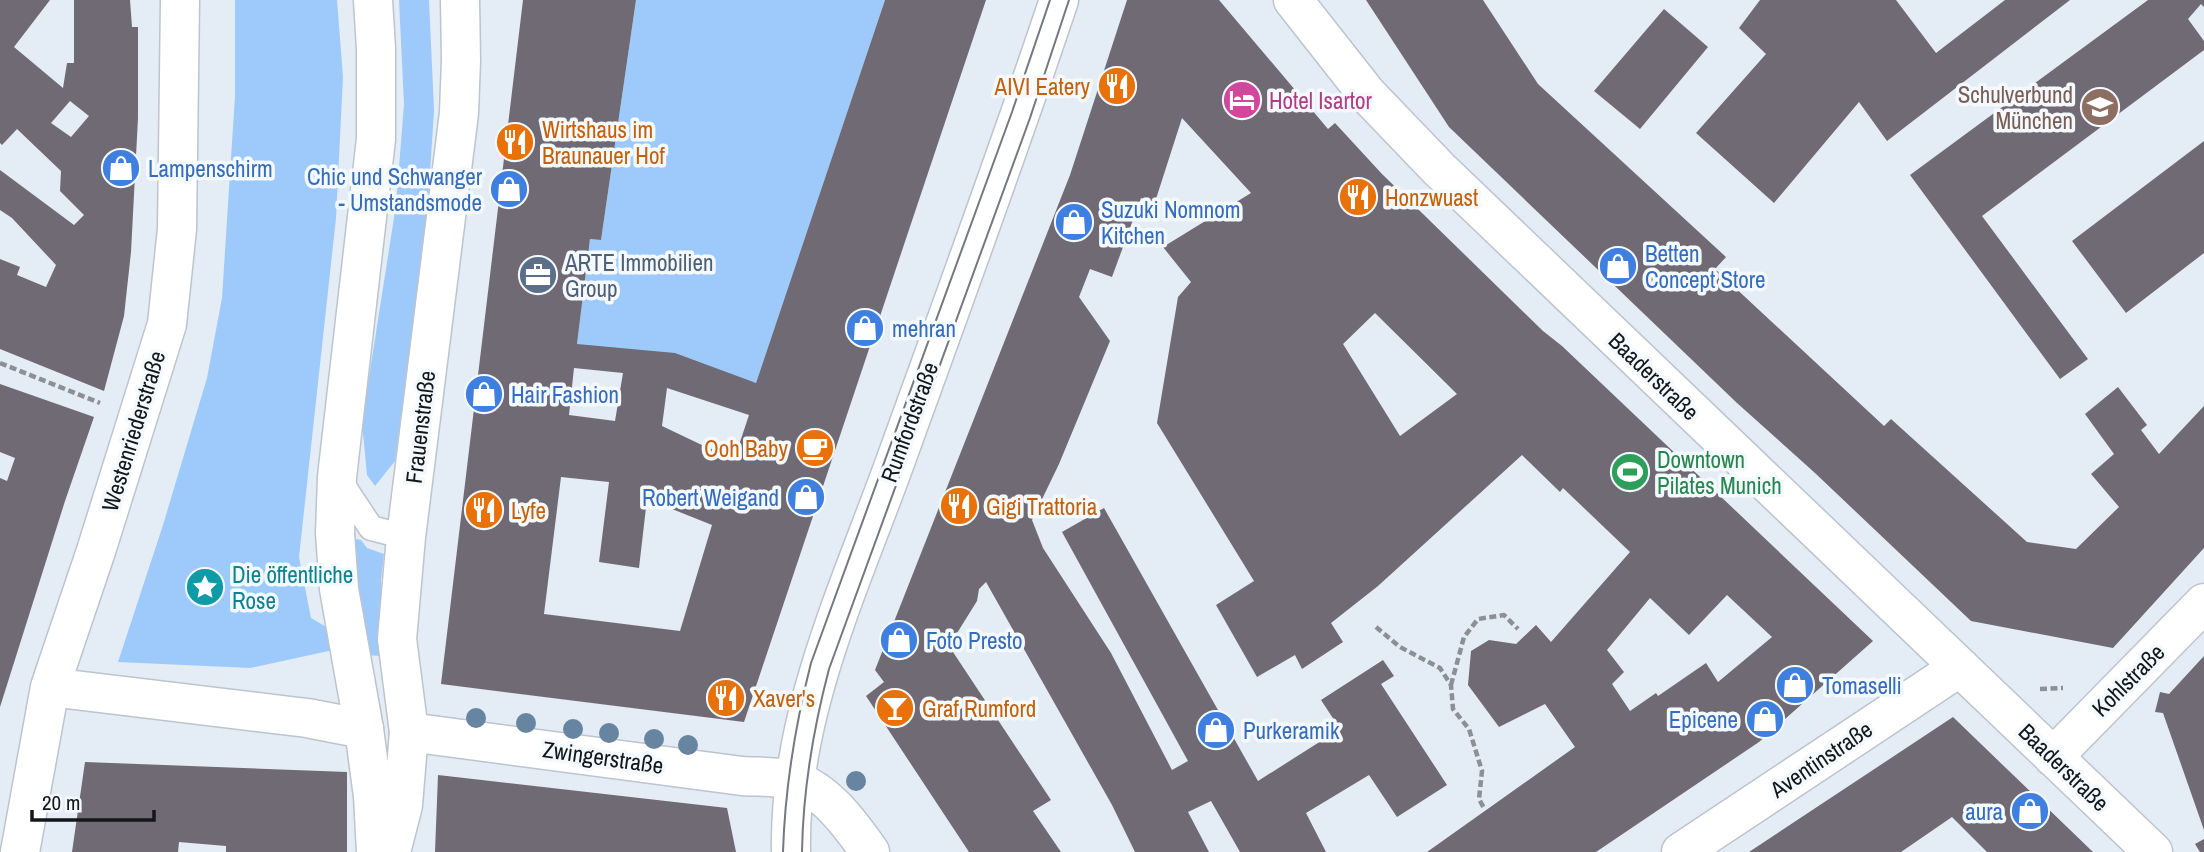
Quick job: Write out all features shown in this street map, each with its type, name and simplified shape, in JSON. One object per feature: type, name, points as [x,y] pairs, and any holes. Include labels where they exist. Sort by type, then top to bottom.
[{"type":"street","name":"Westenriederstraße","points":[[20,852],[50,687],[167,324],[177,229],[180,0]]},
{"type":"street","points":[[373,0],[376,139],[337,477],[335,533],[339,589],[365,729],[376,852]]},
{"type":"street","name":"Frauenstraße","points":[[391,852],[403,805],[409,732],[397,639],[406,537],[459,113],[460,0]]},
{"type":"street","name":"Rumfordstraße","points":[[791,852],[796,782],[809,708],[820,667],[955,299],[1059,0]]},
{"type":"street","name":"Baaderstraße","points":[[1293,0],[1367,94],[1439,169],[2153,852]]},
{"type":"street","name":"Kohlstraße","points":[[2053,757],[2204,603]]},
{"type":"street","name":"Aventinstraße","points":[[1681,852],[1973,679]]},
{"type":"street","points":[[50,687],[307,718],[365,729]]},
{"type":"street","name":"Zwingerstraße","points":[[409,732],[796,782]]},
{"type":"street","points":[[796,782],[821,797],[845,817],[870,852]]},
{"type":"lane","points":[[337,477],[372,528],[406,537]]},
{"type":"path","points":[[0,363],[99,403]]},
{"type":"path","points":[[1485,810],[1479,799],[1482,771],[1469,729],[1453,709],[1451,685],[1464,637],[1478,619],[1504,615],[1518,629]]},
{"type":"path","points":[[1376,627],[1400,647],[1440,668],[1451,685]]},
{"type":"path","points":[[1973,679],[2123,684]]},
{"type":"shaded area","points":[[235,0],[337,0],[343,77],[336,218],[299,557],[311,618],[328,628],[333,650],[250,668],[118,662],[207,378],[222,298],[235,96]]},
{"type":"shaded area","points":[[399,0],[429,0],[434,110],[419,282],[395,461],[375,486],[367,475],[362,422],[396,205],[404,104]]},
{"type":"shaded area","points":[[636,0],[885,0],[756,383],[577,344],[590,239],[601,240]]},
{"type":"shaded area","points":[[356,539],[361,540],[367,548],[384,554],[381,580],[382,656],[364,655],[353,543]]},
{"type":"building","points":[[0,0],[50,0],[14,47],[63,88],[67,63],[74,63],[74,0],[130,0],[132,27],[138,27],[138,118],[131,252],[124,316],[104,391],[0,349],[0,259],[20,267],[17,275],[46,287],[56,265],[12,218],[0,210],[0,170],[74,225],[84,215],[60,191],[61,171],[17,129],[2,145]],"holes":[[[70,101],[89,116],[71,137],[51,123]]]},
{"type":"building","points":[[523,0],[636,0],[601,240],[590,239],[577,344],[675,353],[756,383],[885,0],[986,0],[744,722],[441,684]],"holes":[[[574,368],[623,373],[615,421],[569,415]],[[667,388],[749,415],[735,457],[706,447],[662,426]],[[561,477],[609,482],[599,562],[639,568],[647,499],[712,525],[680,631],[544,614]]]},
{"type":"building","points":[[1127,0],[1219,0],[1328,129],[1335,123],[1382,174],[1543,331],[1873,641],[1759,742],[1596,852],[1427,852],[1575,747],[1545,704],[1499,727],[1468,685],[1471,651],[1489,640],[1516,644],[1536,625],[1551,642],[1630,552],[1563,488],[1560,492],[1522,455],[1378,586],[1331,623],[1343,642],[1302,669],[1295,655],[1257,677],[1216,605],[1254,581],[1157,423],[1178,297],[1191,282],[1163,247],[1251,193],[1182,118],[1155,202],[1141,198],[1112,277],[1090,269],[1079,297],[1110,341],[1059,464],[1032,520],[1043,548],[1111,653],[1172,770],[1188,761],[1062,532],[1104,508],[1258,781],[1340,729],[1321,700],[1383,660],[1394,676],[1381,684],[1447,785],[1397,817],[1369,775],[1306,813],[1326,852],[1240,852],[1211,801],[1188,812],[1209,852],[1135,852],[1112,805],[986,582],[979,589],[977,601],[949,646],[1051,800],[1033,811],[1061,852],[969,852],[866,696],[884,682],[875,670],[1070,175]],"holes":[[[1375,313],[1457,394],[1400,436],[1343,344]],[[1727,595],[1772,637],[1718,682],[1706,663],[1658,696],[1656,693],[1630,711],[1612,684],[1624,672],[1607,650],[1650,598],[1689,635]]]},
{"type":"building","points":[[1366,0],[1483,0],[1538,84],[1726,257],[1715,269],[1884,426],[1891,419],[2027,542],[2076,549],[2119,507],[2091,474],[2114,454],[2085,414],[2118,387],[2147,425],[2141,430],[2159,454],[2204,406],[2204,548],[2113,648],[1971,621],[1737,403],[1449,127]]},
{"type":"building","points":[[1760,0],[1896,0],[1936,53],[2005,0],[2070,0],[1887,141],[1859,102],[1774,203],[1696,133],[1766,54],[1739,28]]},
{"type":"building","points":[[2148,0],[2204,0],[2204,7],[2201,4],[2188,19],[2204,41],[2204,50],[1982,216],[2088,359],[2060,379],[1910,175]]},
{"type":"building","points":[[1664,9],[1708,47],[1640,129],[1594,91]]},
{"type":"building","points":[[2204,141],[2204,253],[2126,313],[2072,241]]},
{"type":"building","points":[[0,384],[94,417],[0,707],[0,478],[7,481],[15,458],[0,452]]},
{"type":"building","points":[[2204,656],[2204,830],[2163,713],[2155,712],[2160,692],[2169,694]]},
{"type":"building","points":[[1953,717],[2093,852],[1987,852],[1952,817],[1901,852],[1749,852]]},
{"type":"building","points":[[85,762],[347,772],[347,852],[226,852],[226,846],[179,842],[178,852],[72,852]]},
{"type":"building","points":[[438,775],[727,808],[736,852],[435,852]]},
{"type":"building","points":[[2204,839],[2204,852],[2200,852],[2195,844]]},
{"type":"tram line","points":[[783,852],[792,757],[811,663],[1012,112],[1050,0]]},
{"type":"tram line","points":[[802,852],[810,760],[829,669],[1030,118],[1069,0]]},
{"type":"place","name":"AIVI Eatery","points":[[1117,86]]},
{"type":"place","name":"Hotel Isartor","points":[[1242,100]]},
{"type":"place","name":"Schulverbund München","points":[[2100,107]]},
{"type":"place","name":"Wirtshaus im Braunauer Hof","points":[[515,142]]},
{"type":"place","name":"Lampenschirm","points":[[121,168]]},
{"type":"place","name":"Chic und Schwanger - Umstandsmode","points":[[509,189]]},
{"type":"place","name":"Honzwuast","points":[[1358,197]]},
{"type":"place","name":"Suzuki Nomnom Kitchen","points":[[1074,222]]},
{"type":"place","name":"Betten Concept Store","points":[[1618,266]]},
{"type":"place","name":"ARTE Immobilien Group","points":[[538,275]]},
{"type":"place","name":"mehran","points":[[865,328]]},
{"type":"place","name":"Hair Fashion","points":[[484,394]]},
{"type":"place","name":"Ooh Baby","points":[[815,448]]},
{"type":"place","name":"Downtown Pilates Munich","points":[[1630,472]]},
{"type":"place","name":"Robert Weigand","points":[[806,497]]},
{"type":"place","name":"Gigi Trattoria","points":[[959,506]]},
{"type":"place","name":"Lyfe","points":[[484,510]]},
{"type":"place","name":"Die öffentliche Rose","points":[[205,587]]},
{"type":"place","name":"Foto Presto","points":[[899,640]]},
{"type":"place","name":"Tomaselli","points":[[1795,685]]},
{"type":"place","name":"Xaver's","points":[[726,698]]},
{"type":"place","name":"Graf Rumford","points":[[895,708]]},
{"type":"place","name":"Epicene","points":[[1765,719]]},
{"type":"place","name":"Purkeramik","points":[[1216,730]]},
{"type":"place","name":"aura","points":[[2030,811]]}]
